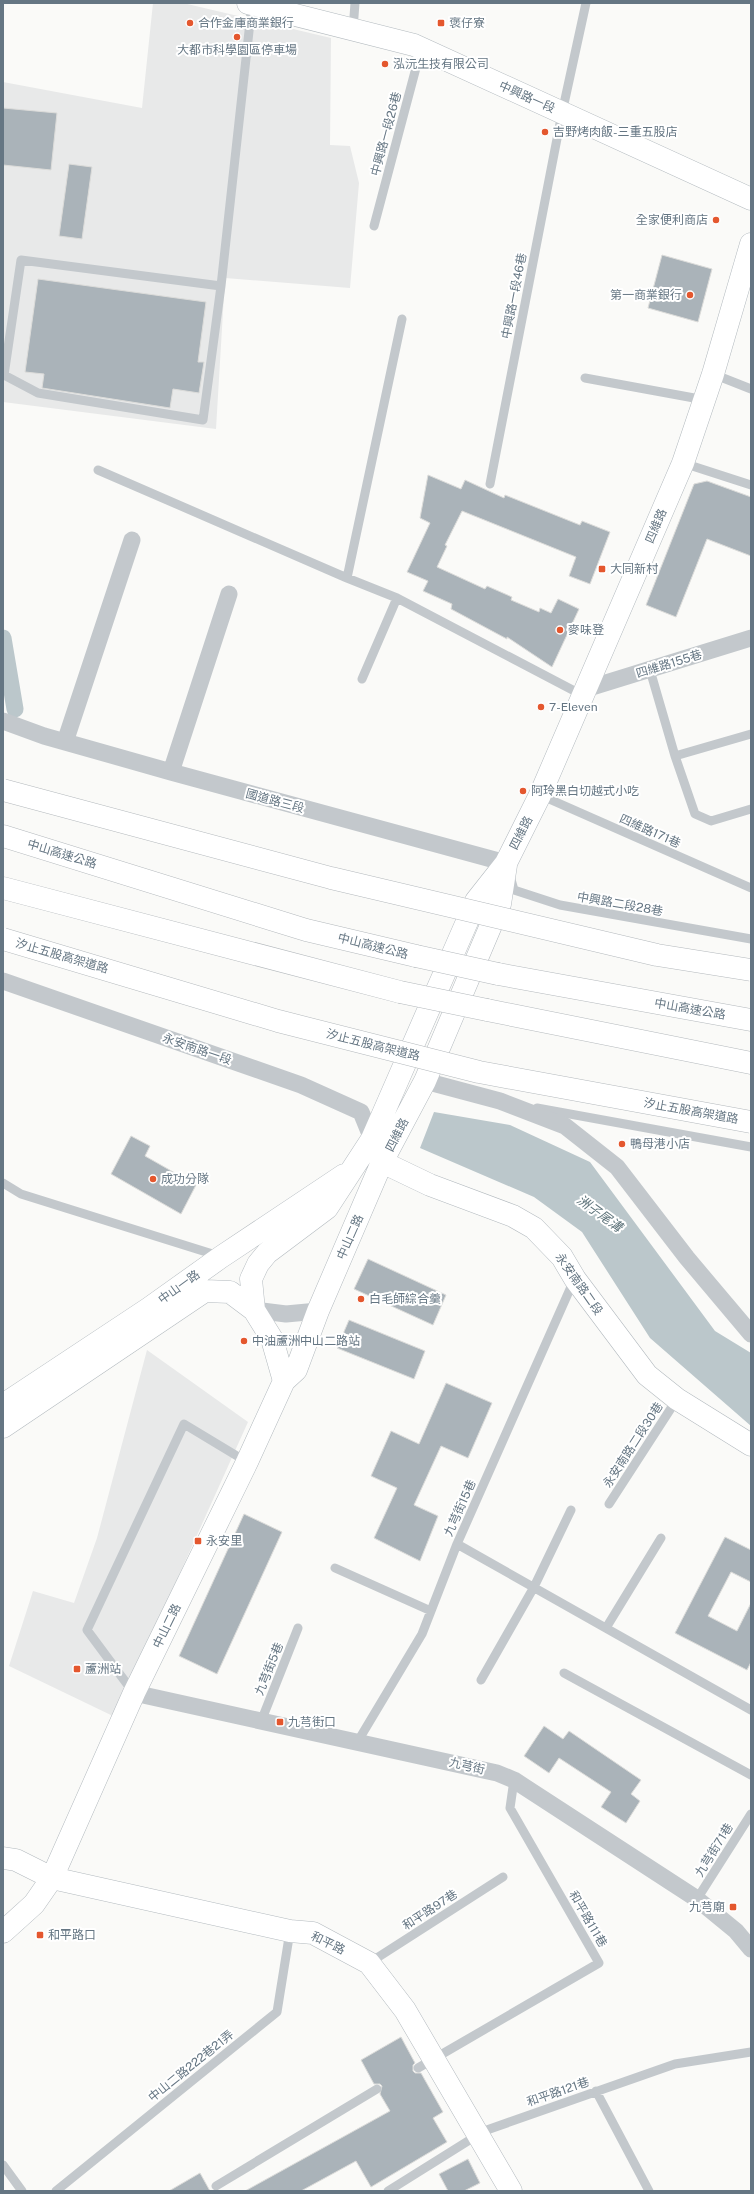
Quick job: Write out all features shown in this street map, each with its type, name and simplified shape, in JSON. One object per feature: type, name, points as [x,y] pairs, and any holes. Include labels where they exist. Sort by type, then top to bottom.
[{"type":"main road","name":"中興路一段","points":[[250,4],[421,49],[751,199]]},
{"type":"main road","name":"四維路","points":[[372,1139],[476,901],[506,863],[540,795],[682,463],[713,374],[751,244]]},
{"type":"main road","points":[[3,790],[331,878],[657,955],[751,970]]},
{"type":"main road","name":"中山高速公路","points":[[3,836],[306,930],[498,974],[751,1020]]},
{"type":"main road","name":"四維路","points":[[382,1162],[425,1081],[500,904],[506,863]]},
{"type":"main road","points":[[3,888],[400,992],[751,1063]]},
{"type":"main road","name":"汐止五股高架道路","points":[[3,939],[278,1021],[479,1072],[751,1122]]},
{"type":"main road","points":[[372,1139],[382,1162]]},
{"type":"main road","name":"中山一路","points":[[254,1310],[251,1279],[258,1264],[267,1253],[328,1208],[372,1139]]},
{"type":"main road","name":"永安南路二段","points":[[382,1162],[430,1185],[513,1216],[534,1228],[562,1257],[575,1279],[647,1375],[677,1399],[751,1445]]},
{"type":"main road","name":"中山二路","points":[[3,1932],[34,1904],[52,1878],[134,1693],[247,1462],[284,1381],[296,1370],[318,1311],[382,1162]]},
{"type":"main road","name":"中山一路","points":[[3,1405],[148,1309],[221,1257],[354,1167]]},
{"type":"main road","name":"中山一路","points":[[3,1427],[205,1291],[230,1292],[254,1310],[272,1339],[284,1381]]},
{"type":"main road","name":"和平路","points":[[3,1858],[16,1860],[52,1878],[290,1931],[313,1933],[369,1963],[405,2010],[426,2063],[479,2135],[511,2191]]},
{"type":"street","points":[[65,742],[132,540]]},
{"type":"street","points":[[170,772],[229,594]]},
{"type":"street","name":"四維路155巷","points":[[585,692],[751,638]]},
{"type":"street","name":"國道路三段","points":[[3,721],[44,736],[170,772],[506,863]]},
{"type":"street","name":"永安南路一段","points":[[3,981],[301,1085],[361,1112],[372,1139]]},
{"type":"street","points":[[425,1081],[500,1102],[565,1126],[617,1167],[687,1258],[751,1334]]},
{"type":"street","points":[[254,1310],[286,1314],[318,1311]]},
{"type":"street","name":"九芎街","points":[[134,1693],[358,1741],[497,1773],[514,1780],[697,1899],[736,1931],[751,1949]]},
{"type":"lane","points":[[353,30],[355,3]]},
{"type":"lane","name":"中興路一段46巷","points":[[490,484],[562,113],[586,3]]},
{"type":"lane","points":[[221,286],[21,260],[4,375],[38,393],[203,420],[221,286],[250,4]]},
{"type":"lane","name":"中興路一段26巷","points":[[374,226],[421,49]]},
{"type":"lane","points":[[347,578],[402,319]]},
{"type":"lane","points":[[713,374],[751,388]]},
{"type":"lane","points":[[584,378],[704,400]]},
{"type":"lane","points":[[682,463],[751,485]]},
{"type":"lane","points":[[98,470],[347,578],[397,598],[585,692]]},
{"type":"lane","points":[[362,679],[397,598]]},
{"type":"lane","points":[[650,670],[675,756],[695,814],[711,821],[751,809]]},
{"type":"lane","points":[[675,756],[751,734]]},
{"type":"lane","name":"四維路171巷","points":[[540,795],[751,888]]},
{"type":"lane","name":"中興路二段28巷","points":[[506,863],[514,890],[560,905],[751,939]]},
{"type":"lane","points":[[500,1102],[751,1147]]},
{"type":"lane","points":[[3,1183],[21,1194],[221,1257]]},
{"type":"lane","name":"九芎街15巷","points":[[358,1741],[422,1634],[456,1544],[575,1279]]},
{"type":"lane","name":"永安南路二段30巷","points":[[609,1504],[677,1399]]},
{"type":"lane","points":[[134,1693],[87,1630],[184,1424],[247,1462]]},
{"type":"lane","points":[[481,1680],[534,1587],[571,1510]]},
{"type":"lane","points":[[606,1628],[661,1538]]},
{"type":"lane","points":[[456,1544],[751,1710]]},
{"type":"lane","points":[[335,1568],[431,1611]]},
{"type":"lane","name":"九芎街5巷","points":[[262,1720],[298,1628]]},
{"type":"lane","points":[[564,1673],[751,1775]]},
{"type":"lane","name":"和平路111巷","points":[[426,2063],[599,1963],[510,1808],[514,1780]]},
{"type":"lane","name":"九芎街71巷","points":[[697,1899],[751,1814]]},
{"type":"lane","name":"和平路97巷","points":[[369,1963],[503,1877]]},
{"type":"lane","name":"中山二路222巷21弄","points":[[56,2191],[277,2012],[290,1931]]},
{"type":"lane","name":"和平路121巷","points":[[388,2191],[479,2135],[484,2130],[675,2064],[751,2052]]},
{"type":"lane","points":[[216,2186],[378,2089]]},
{"type":"lane","points":[[596,2091],[649,2191]]},
{"type":"lane","points":[[3,2165],[22,2191]]},
{"type":"shaded area","points":[[153,3],[183,3],[331,38],[330,145],[350,146],[359,183],[350,288],[225,278],[216,429],[3,402],[3,82],[142,108]]},
{"type":"shaded area","points":[[147,1350],[248,1422],[115,1717],[9,1666],[33,1591],[74,1603],[97,1538]]},
{"type":"water","points":[[434,1112],[510,1125],[590,1162],[715,1331],[751,1353],[751,1426],[650,1338],[582,1232],[534,1197],[420,1148]]},
{"type":"building","points":[[3,108],[57,113],[51,170],[3,165]]},
{"type":"building","points":[[69,164],[92,167],[82,239],[59,236]]},
{"type":"building","points":[[662,255],[712,269],[698,322],[648,308]]},
{"type":"building","points":[[38,279],[206,302],[198,362],[204,362],[199,393],[173,389],[170,408],[42,388],[44,374],[25,372]]},
{"type":"building","points":[[428,475],[461,489],[465,480],[504,498],[505,495],[580,525],[582,521],[610,532],[590,584],[569,576],[576,557],[462,511],[445,545],[447,546],[437,567],[485,589],[487,586],[512,597],[511,600],[539,612],[540,608],[551,613],[558,599],[579,609],[552,667],[507,637],[507,639],[451,609],[452,604],[423,591],[428,581],[407,572],[430,523],[420,518]]},
{"type":"building","points":[[707,481],[751,497],[751,556],[707,539],[676,617],[646,605],[694,484]]},
{"type":"building","name":"成功分隊","points":[[131,1136],[150,1146],[145,1156],[196,1185],[181,1214],[111,1174]]},
{"type":"building","points":[[368,1259],[446,1295],[433,1325],[354,1289]]},
{"type":"building","points":[[349,1320],[425,1351],[414,1379],[337,1348]]},
{"type":"building","points":[[446,1383],[492,1403],[468,1458],[441,1446],[414,1505],[438,1516],[420,1561],[374,1538],[397,1488],[371,1476],[391,1431],[419,1444]]},
{"type":"building","points":[[244,1514],[282,1532],[217,1674],[179,1656]]},
{"type":"building","points":[[725,1537],[751,1550],[751,1582],[731,1572],[708,1616],[737,1631],[751,1603],[751,1662],[747,1670],[675,1633]]},
{"type":"building","points":[[544,1726],[563,1739],[569,1731],[641,1780],[631,1794],[640,1801],[626,1823],[601,1807],[611,1792],[559,1758],[549,1773],[524,1756]]},
{"type":"building","points":[[401,2037],[415,2063],[413,2065],[413,2071],[415,2073],[421,2073],[443,2112],[433,2118],[447,2142],[371,2187],[356,2161],[301,2191],[245,2191],[390,2111],[380,2094],[382,2086],[380,2084],[374,2084],[361,2060]]},
{"type":"building","points":[[468,2159],[480,2183],[464,2191],[448,2191],[439,2174]]},
{"type":"building","points":[[200,2173],[210,2191],[169,2191]]},
{"type":"waterway","name":"洲子尾溝","points":[[3,638],[15,709]]},
{"type":"place","name":"合作金庫商業銀行","points":[[190,23]]},
{"type":"place","name":"褒仔寮","points":[[441,23]]},
{"type":"place","name":"大都市科學園區停車場","points":[[237,37]]},
{"type":"place","name":"泓沅生技有限公司","points":[[385,64]]},
{"type":"place","name":"吉野烤肉飯-三重五股店","points":[[545,132]]},
{"type":"place","name":"全家便利商店","points":[[716,220]]},
{"type":"place","name":"第一商業銀行","points":[[690,295]]},
{"type":"place","name":"大同新村","points":[[602,569]]},
{"type":"place","name":"麥味登","points":[[560,630]]},
{"type":"place","name":"7-Eleven","points":[[541,707]]},
{"type":"place","name":"阿玲黑白切越式小吃","points":[[523,791]]},
{"type":"place","name":"鴨母港小店","points":[[622,1144]]},
{"type":"place","name":"成功分隊","points":[[153,1179]]},
{"type":"place","name":"白毛師綜合羹","points":[[361,1299]]},
{"type":"place","name":"中油蘆洲中山二路站","points":[[244,1341]]},
{"type":"place","name":"永安里","points":[[198,1541]]},
{"type":"place","name":"蘆洲站","points":[[77,1669]]},
{"type":"place","name":"九芎街口","points":[[280,1722]]},
{"type":"place","name":"九芎廟","points":[[733,1907]]},
{"type":"place","name":"和平路口","points":[[40,1935]]}]
